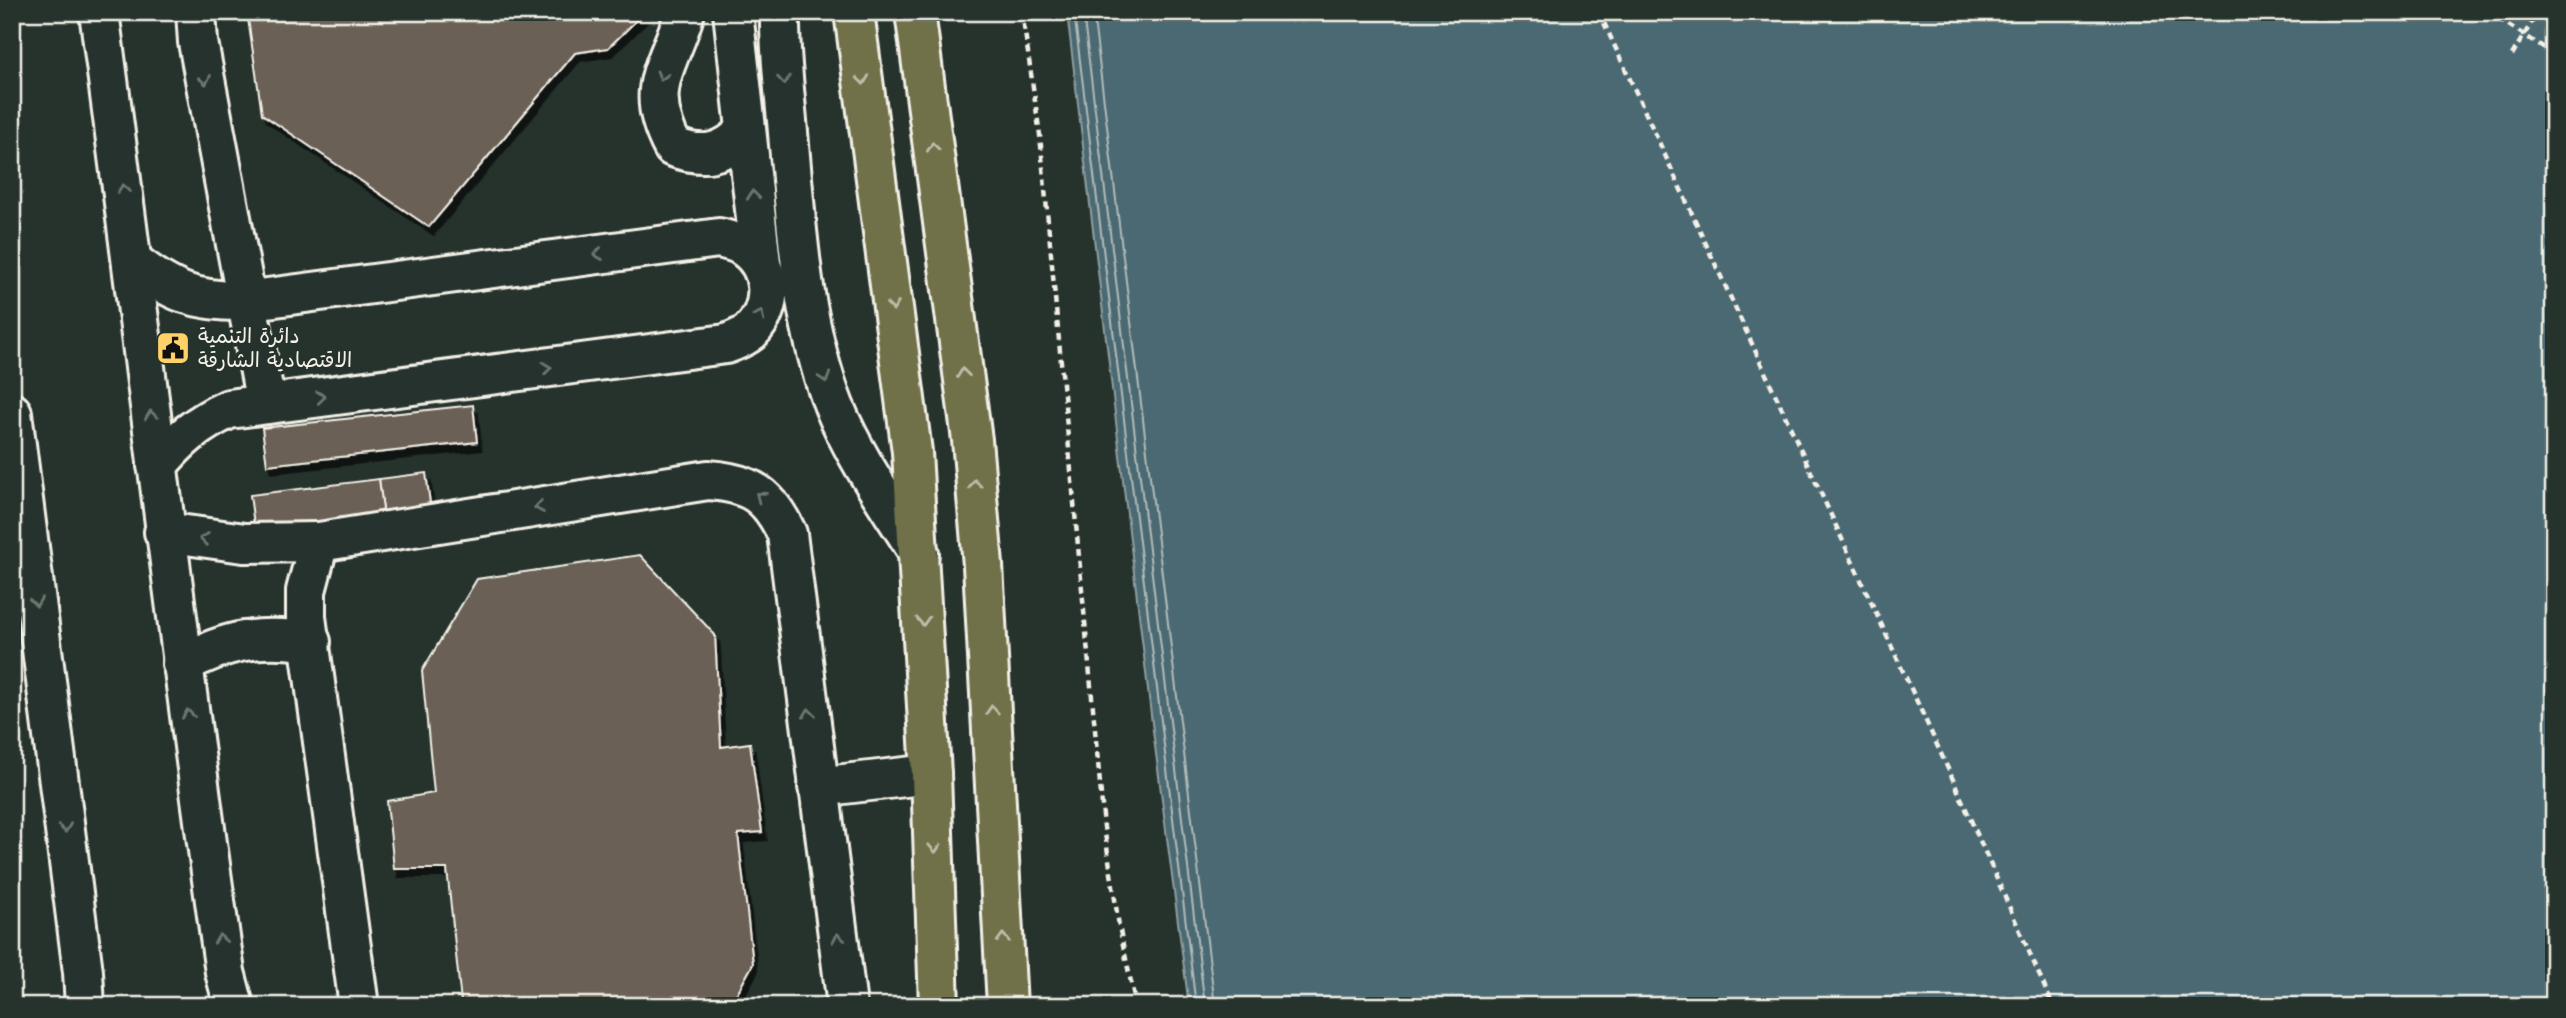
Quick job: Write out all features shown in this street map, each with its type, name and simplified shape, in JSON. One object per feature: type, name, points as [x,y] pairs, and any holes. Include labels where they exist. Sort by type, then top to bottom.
[{"type":"main road","points":[[855,12],[912,452],[931,774],[939,1006]]},
{"type":"main road","points":[[915,12],[971,440],[992,702],[1007,1006]]},
{"type":"street","points":[[99,12],[164,532],[225,972],[234,1006]]},
{"type":"street","points":[[196,12],[198,42],[266,404]]},
{"type":"street","points":[[685,12],[675,47],[661,70],[657,97],[661,124],[673,147],[692,154],[713,154],[731,146],[745,132]]},
{"type":"street","points":[[157,466],[180,438],[205,419],[229,409],[726,344],[749,333],[764,312],[769,287],[761,263],[733,12]]},
{"type":"street","points":[[780,12],[800,246],[810,324],[834,406],[855,451],[919,553]]},
{"type":"street","points":[[132,262],[159,283],[185,295],[215,302],[245,301],[719,238],[743,246],[761,263]]},
{"type":"street","points":[[12,413],[83,972],[85,1006]]},
{"type":"street","points":[[164,532],[244,544],[319,542],[708,480],[734,482],[757,492],[776,510],[787,534],[847,1006]]},
{"type":"street","points":[[319,542],[306,591],[359,1006]]},
{"type":"street","points":[[182,664],[215,646],[247,639],[279,637],[311,642]]},
{"type":"street","points":[[818,788],[931,774]]},
{"type":"path","points":[[1022,12],[1040,135],[1104,827],[1119,926],[1136,1006]]},
{"type":"path","points":[[1600,12],[1949,771],[2053,1006]]},
{"type":"path","points":[[2488,12],[2554,54]]},
{"type":"path","points":[[2512,55],[2538,12]]},
{"type":"water","points":[[1067,12],[2554,12],[2554,1006],[1189,1006],[1152,723]]},
{"type":"building","points":[[247,12],[645,12],[608,48],[575,53],[429,227],[262,114]]},
{"type":"building","points":[[473,405],[477,442],[267,465],[262,428]]},
{"type":"building","points":[[426,473],[431,511],[384,517],[379,479]]},
{"type":"building","points":[[379,479],[384,517],[255,532],[250,495]]},
{"type":"building","points":[[640,555],[715,635],[721,747],[750,743],[762,832],[738,834],[753,964],[730,1006],[465,1006],[461,1002],[447,869],[394,869],[387,801],[434,793],[422,671],[477,579]]},
{"type":"place","name":"دائرة التنمية الاقتصادية الشارقة","points":[[173,348]]}]
